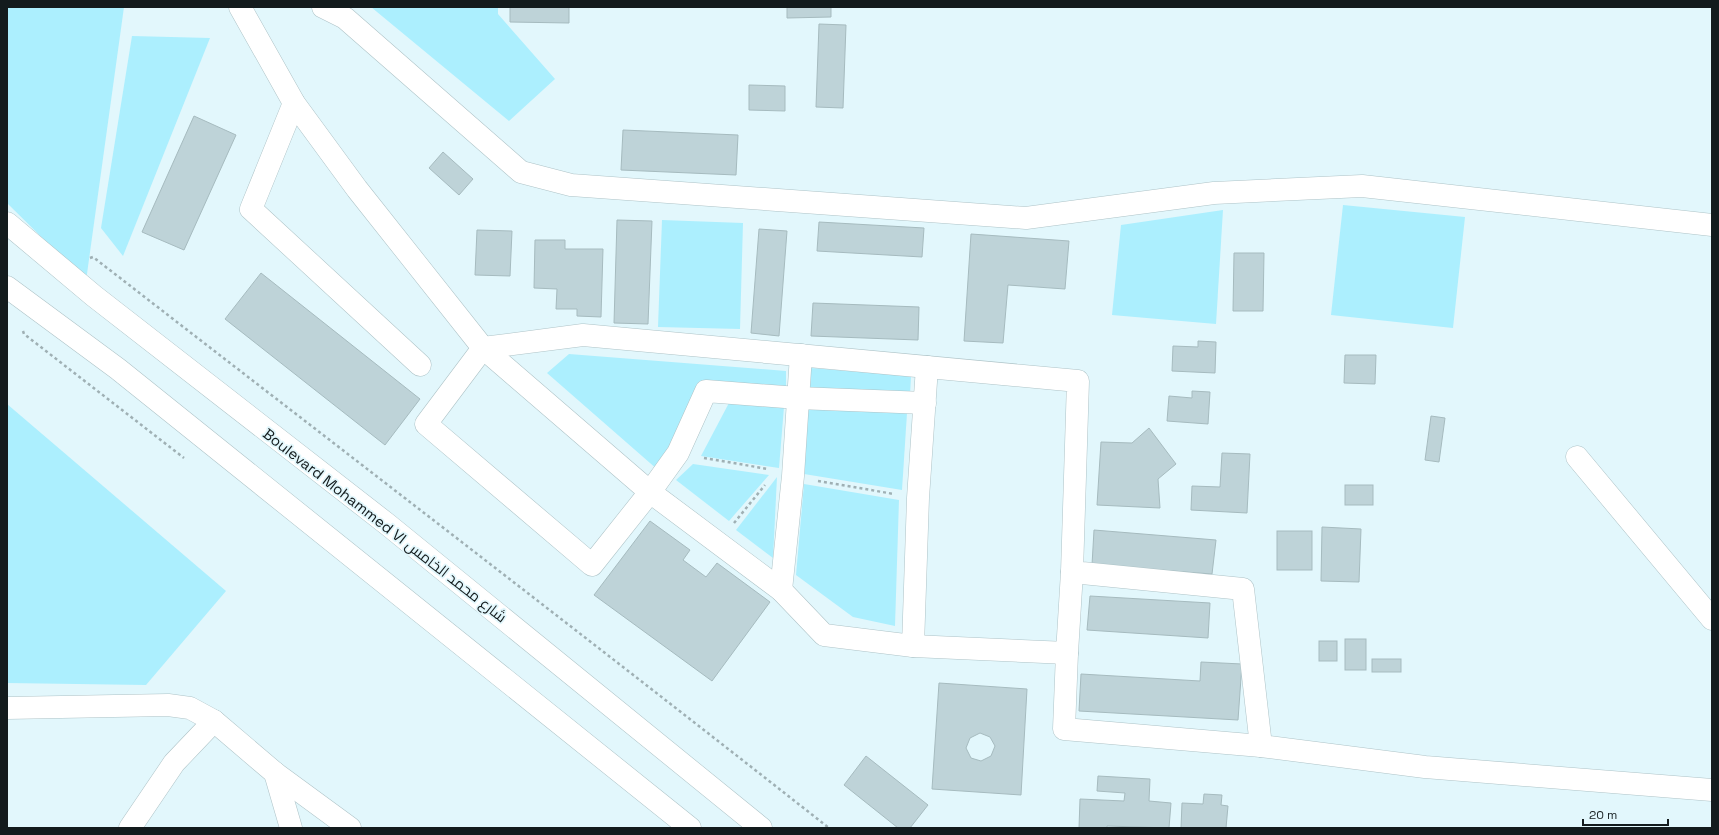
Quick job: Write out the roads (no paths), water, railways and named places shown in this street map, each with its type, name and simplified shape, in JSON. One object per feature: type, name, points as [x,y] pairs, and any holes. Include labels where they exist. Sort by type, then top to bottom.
[{"type":"street","points":[[240,7],[294,103],[357,189],[483,348],[650,492],[781,590],[824,635],[913,646],[1067,652]]},
{"type":"street","points":[[323,7],[344,18],[521,172],[571,185],[1026,218],[1214,193],[1362,186],[1712,225]]},
{"type":"street","points":[[294,103],[251,210],[420,365]]},
{"type":"street","name":"Boulevard Mohammed VI شارع محمد الخامس","points":[[7,223],[94,296],[387,524],[761,828]]},
{"type":"street","points":[[7,288],[118,369],[690,828]]},
{"type":"street","points":[[925,403],[798,398],[706,391],[678,453],[650,492],[592,565],[426,424],[483,348],[584,335],[1078,381],[1072,572],[1064,729],[1261,746],[1425,767],[1712,790]]},
{"type":"street","points":[[781,590],[785,474],[798,398],[801,355]]},
{"type":"street","points":[[913,646],[918,498],[927,367]]},
{"type":"street","points":[[1577,457],[1712,619]]},
{"type":"street","points":[[1072,572],[1243,589],[1261,746]]},
{"type":"street","points":[[7,708],[168,705],[190,708],[214,721],[275,773],[350,828]]},
{"type":"street","points":[[130,828],[174,763],[214,721]]},
{"type":"street","points":[[275,773],[291,828]]}]
